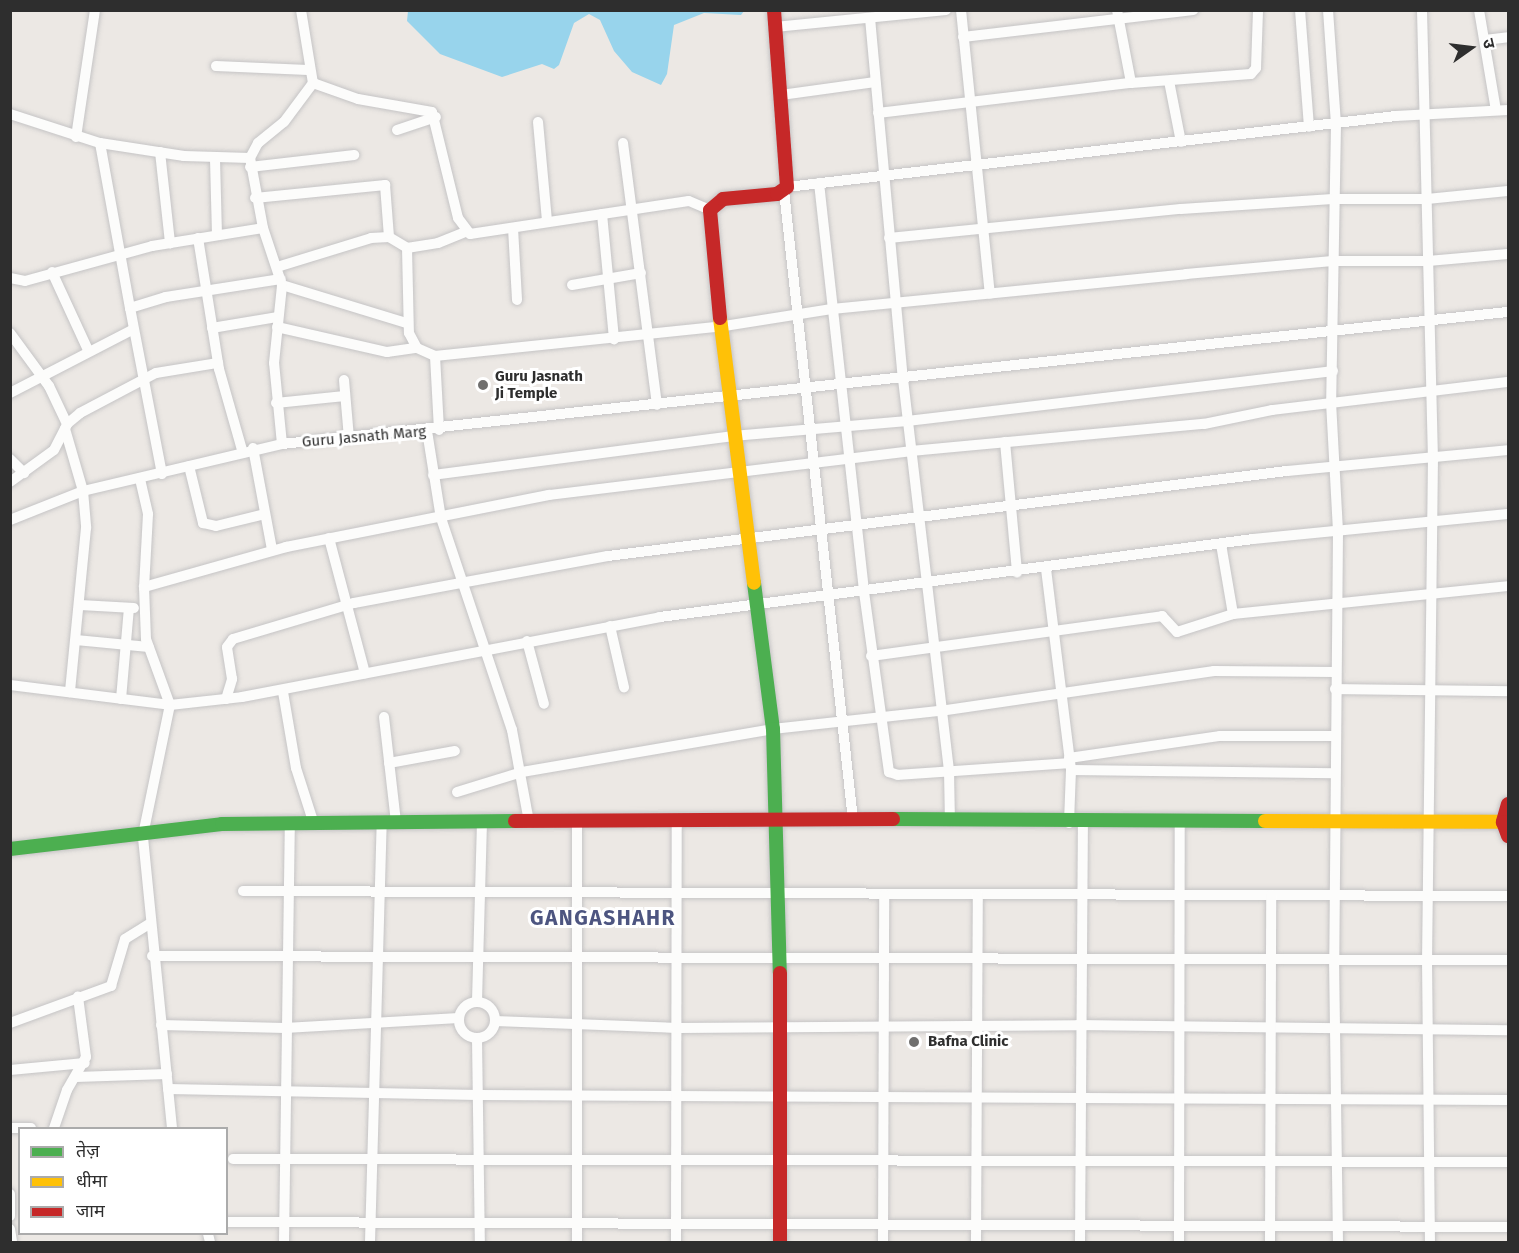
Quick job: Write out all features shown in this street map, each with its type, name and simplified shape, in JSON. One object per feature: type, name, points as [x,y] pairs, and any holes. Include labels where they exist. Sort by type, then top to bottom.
[{"type":"street","points":[[75,137],[96,10]]},
{"type":"street","points":[[301,10],[308,70],[313,83],[358,99],[428,110],[436,117],[465,232]]},
{"type":"street","points":[[774,10],[786,189],[805,389],[844,722],[853,820]]},
{"type":"street","points":[[775,27],[946,10]]},
{"type":"street","points":[[961,10],[974,163],[985,229],[990,294]]},
{"type":"street","points":[[1117,10],[1131,83]]},
{"type":"street","points":[[963,37],[1118,22],[1193,10]]},
{"type":"street","points":[[878,113],[1131,83],[1251,75],[1256,68],[1258,10]]},
{"type":"street","points":[[1300,10],[1309,127]]},
{"type":"street","points":[[1328,10],[1336,124],[1331,402],[1338,532],[1334,957],[1338,1242]]},
{"type":"street","points":[[1422,10],[1429,320],[1428,390],[1433,457],[1427,960],[1430,1242]]},
{"type":"street","points":[[1479,10],[1496,110]]},
{"type":"street","points":[[870,18],[903,379],[928,584],[940,711],[949,771],[950,821]]},
{"type":"street","points":[[1485,40],[1509,37]]},
{"type":"street","points":[[216,66],[308,70]]},
{"type":"street","points":[[1169,81],[1180,142]]},
{"type":"street","points":[[781,94],[875,82]]},
{"type":"street","points":[[282,444],[276,403],[281,282],[255,198],[250,162],[258,143],[285,122],[313,83]]},
{"type":"street","points":[[710,210],[723,199],[819,183],[974,163],[1336,124],[1509,110]]},
{"type":"street","points":[[10,114],[75,137],[100,143],[215,159],[250,162],[354,155]]},
{"type":"street","points":[[397,130],[436,117]]},
{"type":"street","points":[[538,122],[547,221]]},
{"type":"street","points":[[100,143],[117,254],[130,308],[132,330],[162,474]]},
{"type":"street","points":[[623,143],[657,405]]},
{"type":"street","points":[[160,152],[170,243]]},
{"type":"street","points":[[215,159],[217,235]]},
{"type":"street","points":[[819,183],[871,656],[879,718],[892,774],[1070,764],[1335,773]]},
{"type":"street","points":[[255,198],[385,185],[389,237]]},
{"type":"street","points":[[890,238],[1333,199],[1427,199],[1509,191]]},
{"type":"street","points":[[277,267],[371,238],[389,237],[407,248],[438,243],[465,232],[513,228],[689,201],[710,210]]},
{"type":"street","points":[[710,210],[718,327],[773,729],[778,819],[781,1025],[780,1242]]},
{"type":"street","points":[[602,214],[614,339]]},
{"type":"street","points":[[10,278],[20,282],[117,254],[263,228]]},
{"type":"street","points":[[513,228],[517,300]]},
{"type":"street","points":[[198,238],[218,363],[248,449],[272,550]]},
{"type":"street","points":[[407,248],[406,323],[417,348]]},
{"type":"street","points":[[212,328],[278,322],[387,352],[417,348],[435,357],[718,327],[832,309],[1332,261],[1428,261],[1509,254]]},
{"type":"street","points":[[52,272],[88,350]]},
{"type":"street","points":[[572,285],[641,273]]},
{"type":"street","points":[[130,308],[206,291],[281,282],[406,323]]},
{"type":"street","name":"Guru Jasnath Marg","points":[[10,520],[83,491],[162,474],[248,449],[282,444],[439,430],[1509,312]]},
{"type":"street","points":[[10,393],[41,373],[132,330]]},
{"type":"street","points":[[10,333],[41,373],[66,426],[83,491],[86,542],[70,692]]},
{"type":"street","points":[[435,357],[439,430]]},
{"type":"street","points":[[10,482],[60,444],[66,426],[144,379],[170,370],[218,363]]},
{"type":"street","points":[[433,475],[732,435],[908,421],[1333,371]]},
{"type":"street","points":[[344,380],[349,438]]},
{"type":"street","points":[[144,586],[272,550],[549,495],[849,461],[911,451],[1204,424],[1331,402],[1509,382]]},
{"type":"street","points":[[276,403],[345,396]]},
{"type":"street","points":[[427,431],[441,518],[466,582],[487,648],[522,772],[529,822]]},
{"type":"street","points":[[1005,442],[1017,572]]},
{"type":"street","points":[[226,699],[232,680],[227,647],[233,639],[347,606],[466,582],[608,556],[748,542],[1011,507],[1509,450]]},
{"type":"street","points":[[10,459],[24,473]]},
{"type":"street","points":[[189,466],[203,523],[216,526],[265,514]]},
{"type":"street","points":[[140,478],[148,514],[142,564],[144,610],[149,647],[170,705],[143,835],[152,956],[172,1127]]},
{"type":"street","points":[[10,686],[170,705],[226,699],[283,692],[487,648],[610,626],[1221,544],[1509,514]]},
{"type":"street","points":[[329,538],[365,673]]},
{"type":"street","points":[[1221,544],[1233,614]]},
{"type":"street","points":[[1046,569],[1070,764],[1082,896],[1078,1025],[1080,1242]]},
{"type":"street","points":[[871,656],[1162,616],[1177,632],[1233,614],[1509,586]]},
{"type":"street","points":[[80,604],[144,610]]},
{"type":"street","points":[[121,699],[129,608]]},
{"type":"street","points":[[610,626],[624,687]]},
{"type":"street","points":[[76,640],[149,647]]},
{"type":"street","points":[[526,641],[544,704]]},
{"type":"street","points":[[457,792],[522,772],[773,729],[940,711],[1221,670],[1335,672]]},
{"type":"street","points":[[1335,689],[1509,691]]},
{"type":"street","points":[[283,692],[297,774],[314,824]]},
{"type":"street","points":[[370,1242],[381,892],[389,822],[389,763],[384,717]]},
{"type":"street","points":[[1070,764],[1220,736],[1335,736]]},
{"type":"street","points":[[389,763],[455,751]]},
{"type":"street","points":[[1509,804],[1503,822],[1509,836]]},
{"type":"street","points":[[10,849],[222,824],[778,819],[1076,823],[1180,820],[1503,822]]},
{"type":"street","points":[[676,1242],[677,820]]},
{"type":"street","points":[[1179,1242],[1180,820]]},
{"type":"street","points":[[477,1001],[481,957],[482,822]]},
{"type":"street","points":[[577,822],[579,957],[577,1242]]},
{"type":"street","points":[[284,1242],[287,1156],[284,1093],[290,824]]},
{"type":"street","points":[[243,891],[290,888],[381,892],[578,890],[884,895],[1082,896],[1335,893],[1509,896]]},
{"type":"street","points":[[883,1242],[884,895]]},
{"type":"street","points":[[976,1242],[978,895]]},
{"type":"street","points":[[1270,1242],[1271,895]]},
{"type":"street","points":[[10,1023],[111,986],[125,939],[149,924]]},
{"type":"street","points":[[152,956],[288,954],[678,959],[978,957],[1271,959],[1334,957],[1509,960]]},
{"type":"street","points":[[54,1127],[76,1077],[85,1063],[78,997]]},
{"type":"street","points":[[477,1001],[492,1010],[495,1021],[489,1033],[477,1038],[464,1032],[459,1018],[465,1006],[477,1001]]},
{"type":"street","points":[[161,1025],[285,1028],[459,1018]]},
{"type":"street","points":[[495,1021],[678,1028],[781,1025],[1078,1025],[1334,1030],[1509,1030]]},
{"type":"street","points":[[477,1038],[480,1242]]},
{"type":"street","points":[[10,1070],[85,1063]]},
{"type":"street","points":[[76,1077],[167,1074]]},
{"type":"street","points":[[168,1089],[373,1095],[577,1094],[1509,1100]]},
{"type":"street","points":[[233,1159],[287,1156],[373,1156],[677,1161],[1509,1162]]},
{"type":"street","points":[[10,1194],[10,1216]]},
{"type":"street","points":[[228,1222],[480,1221],[577,1226],[884,1223],[1080,1227],[1509,1227]]},
{"type":"street","points":[[10,1229],[12,1242]]},
{"type":"water","points":[[408,10],[744,11],[741,15],[704,13],[674,25],[667,74],[661,85],[632,72],[614,51],[600,20],[589,14],[574,23],[559,65],[554,69],[542,64],[502,77],[440,54],[407,21]]},
{"type":"traffic: fast","points":[[754,583],[773,729],[780,973]]},
{"type":"traffic: fast","points":[[893,819],[1265,821]]},
{"type":"traffic: fast","points":[[10,849],[222,824],[515,821]]},
{"type":"traffic: slow","points":[[720,318],[754,583]]},
{"type":"traffic: slow","points":[[1265,821],[1503,822]]},
{"type":"traffic: jam","points":[[720,318],[710,210],[723,199],[777,194],[787,187],[774,10]]},
{"type":"traffic: jam","points":[[1508,804],[1503,822],[1508,836]]},
{"type":"traffic: jam","points":[[515,821],[893,819]]},
{"type":"traffic: jam","points":[[780,973],[780,1242]]},
{"type":"place","name":"Guru Jasnath Ji Temple","points":[[483,385]]},
{"type":"place","name":"Bafna Clinic","points":[[914,1042]]},
{"type":"district","name":"GANGASHAHR","points":[[603,918]]}]
